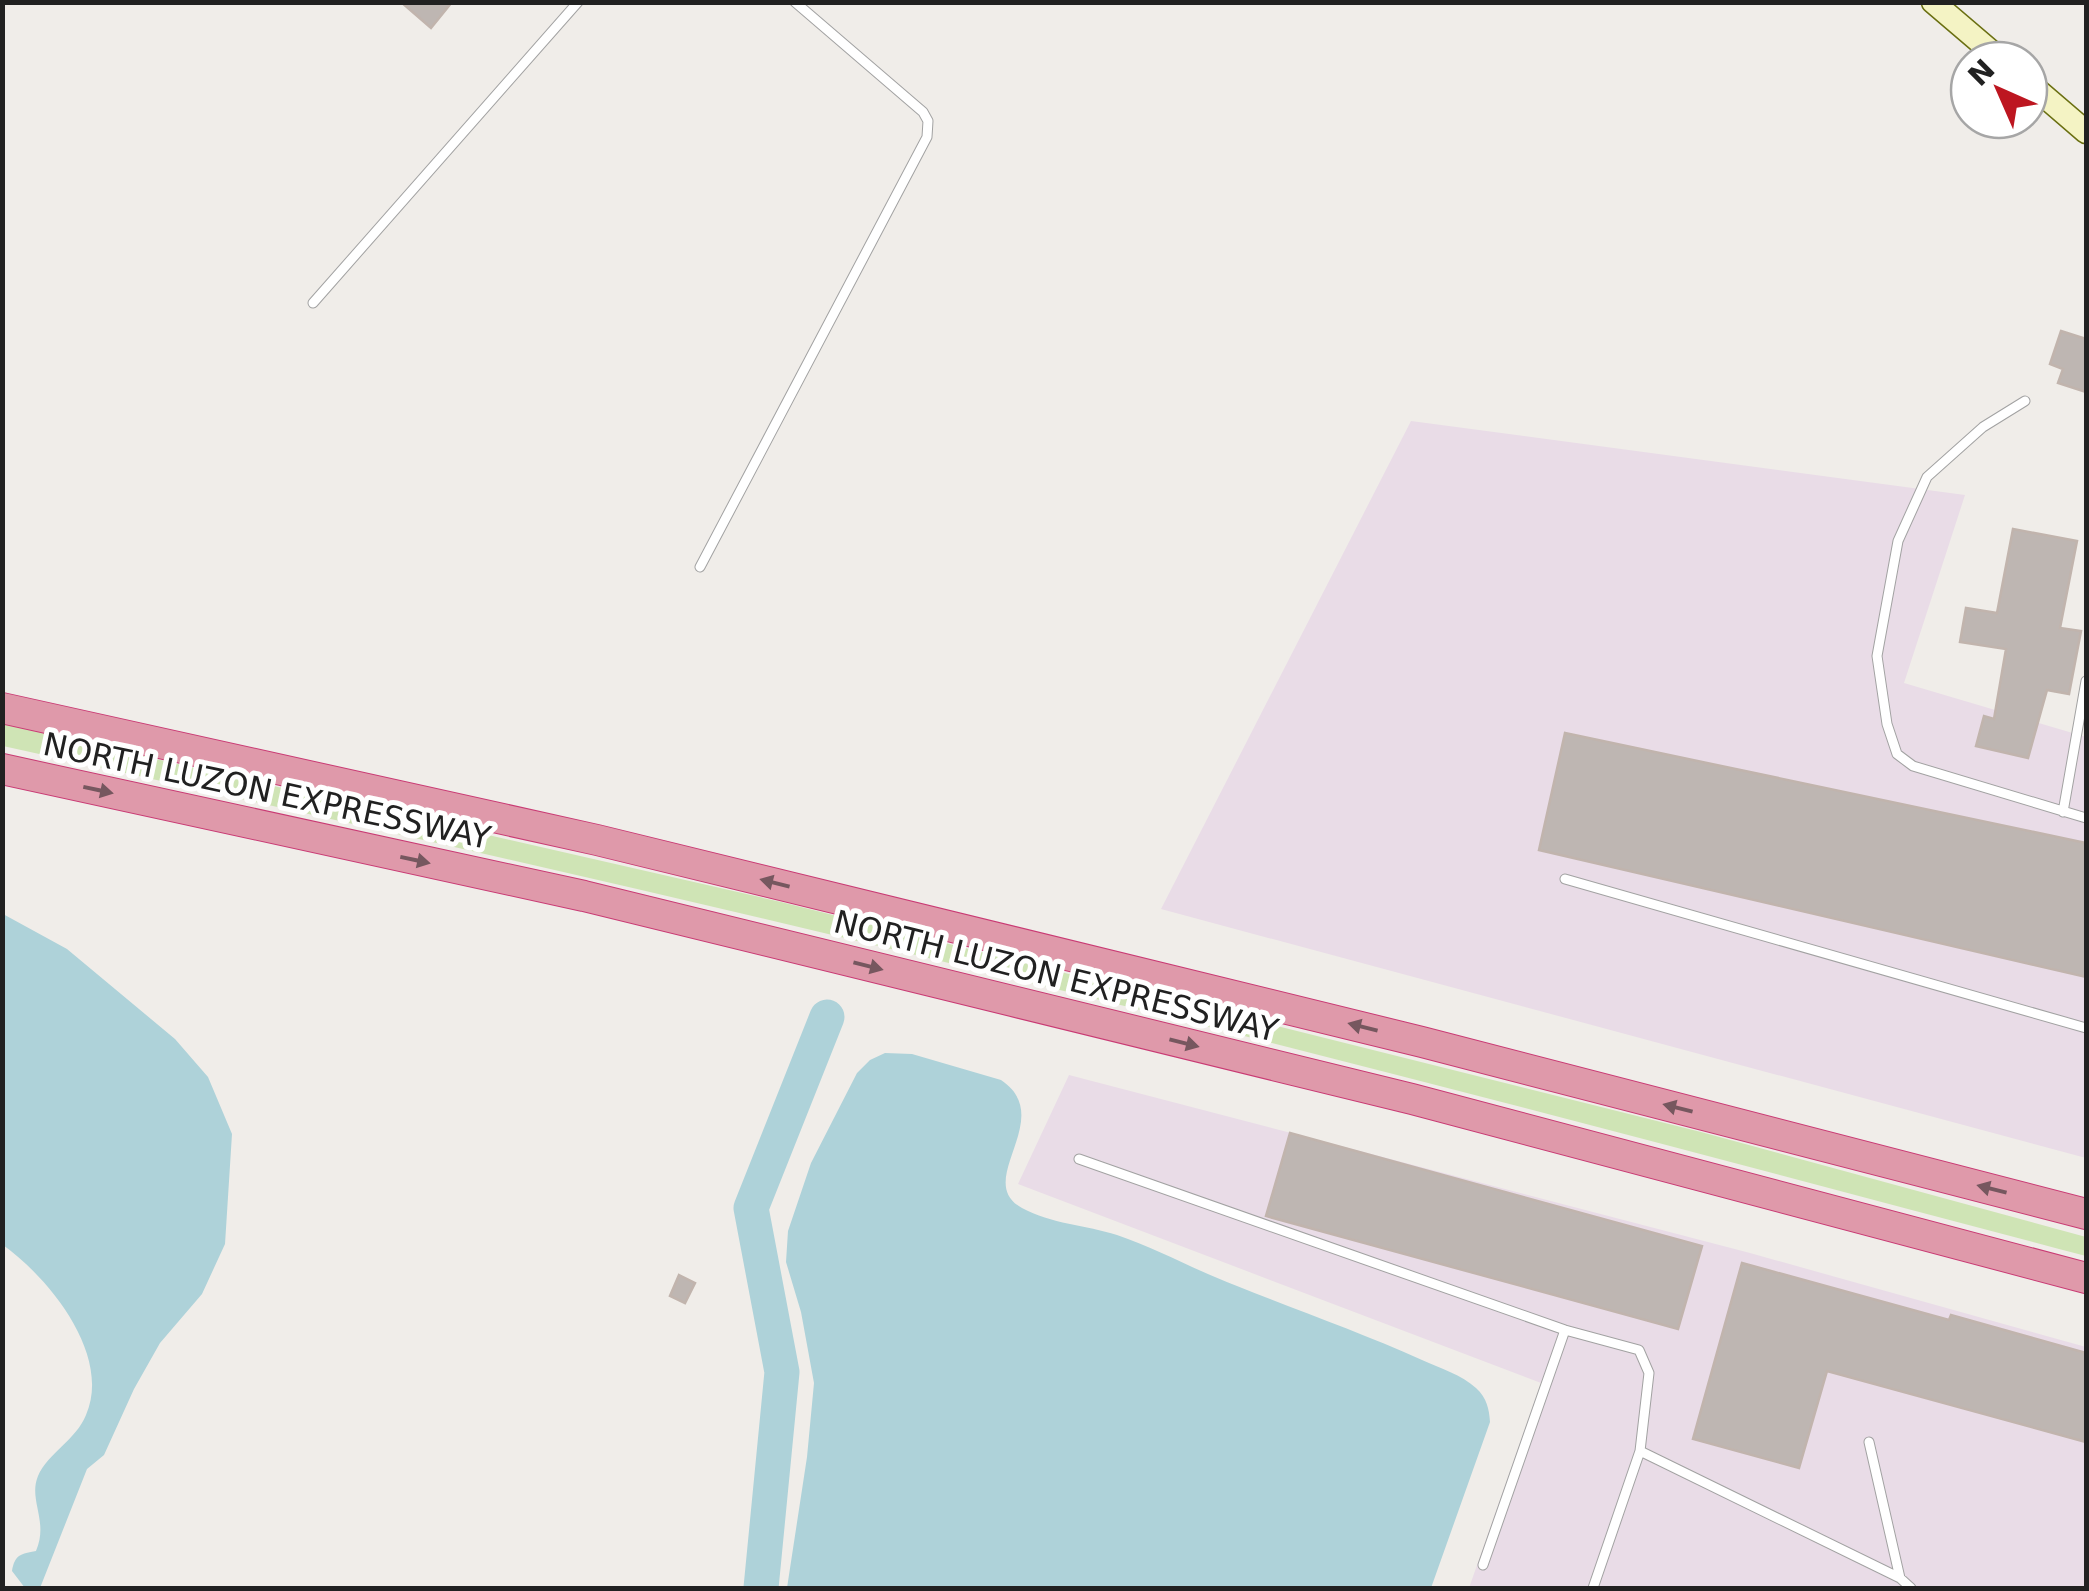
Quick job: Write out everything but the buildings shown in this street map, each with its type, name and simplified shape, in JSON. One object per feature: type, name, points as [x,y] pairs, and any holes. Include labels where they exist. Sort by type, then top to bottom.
[{"type":"highway","name":"NORTH LUZON EXPRESSWAY","points":[[2,708],[616,844],[1422,1042],[2086,1214]]},
{"type":"highway","name":"NORTH LUZON EXPRESSWAY","points":[[2,769],[622,906],[1412,1099],[2086,1278]]},
{"type":"highway","points":[[2018,1259],[2086,1292]]},
{"type":"main road","points":[[1933,2],[1978,40]]},
{"type":"main road","points":[[2049,100],[2086,132]]},
{"type":"lane","points":[[313,302],[578,2]]},
{"type":"lane","points":[[700,566],[927,137],[928,121],[923,112],[796,2]]},
{"type":"lane","points":[[2026,401],[1983,427],[1927,477],[1898,540],[1877,656],[1886,724],[1897,754],[1913,766],[2086,818]]},
{"type":"lane","points":[[2063,812],[2086,682]]},
{"type":"lane","points":[[1566,879],[2086,1028]]},
{"type":"lane","points":[[1078,1159],[1565,1330],[1640,1350],[1649,1373],[1640,1451],[1593,1588]]},
{"type":"lane","points":[[1483,1566],[1565,1330]]},
{"type":"lane","points":[[1869,1442],[1900,1578]]},
{"type":"lane","points":[[1640,1451],[1900,1578],[1911,1588]]},
{"type":"shaded area","points":[[1411,421],[1965,495],[1904,683],[2086,737],[2086,1158],[1161,909]]},
{"type":"shaded area","points":[[1069,1075],[1750,1253],[2086,1347],[2086,1588],[1469,1588],[1541,1383],[1018,1184]]},
{"type":"green space","points":[[3,724],[781,902],[1701,1132],[2086,1237],[2086,1256],[1064,991],[534,865],[3,746]]},
{"type":"water","points":[[3,914],[67,949],[175,1039],[208,1077],[232,1134],[225,1244],[202,1294],[160,1343],[104,1455],[87,1469],[40,1588],[25,1588],[12,1571],[13,1565],[20,1556],[36,1551],[40,1530],[35,1494],[38,1476],[76,1432],[92,1392],[90,1368],[72,1320],[39,1277],[3,1245]]},
{"type":"water","points":[[885,1053],[912,1054],[1001,1080],[1016,1095],[1021,1112],[1020,1130],[1006,1182],[1009,1196],[1022,1208],[1132,1241],[1399,1350],[1476,1388],[1487,1404],[1490,1422],[1431,1588],[787,1588],[814,1383],[801,1312],[786,1262],[788,1231],[811,1163],[857,1073],[870,1060]]},
{"type":"waterway","points":[[761,1588],[782,1372],[751,1208],[827,1017]]}]
